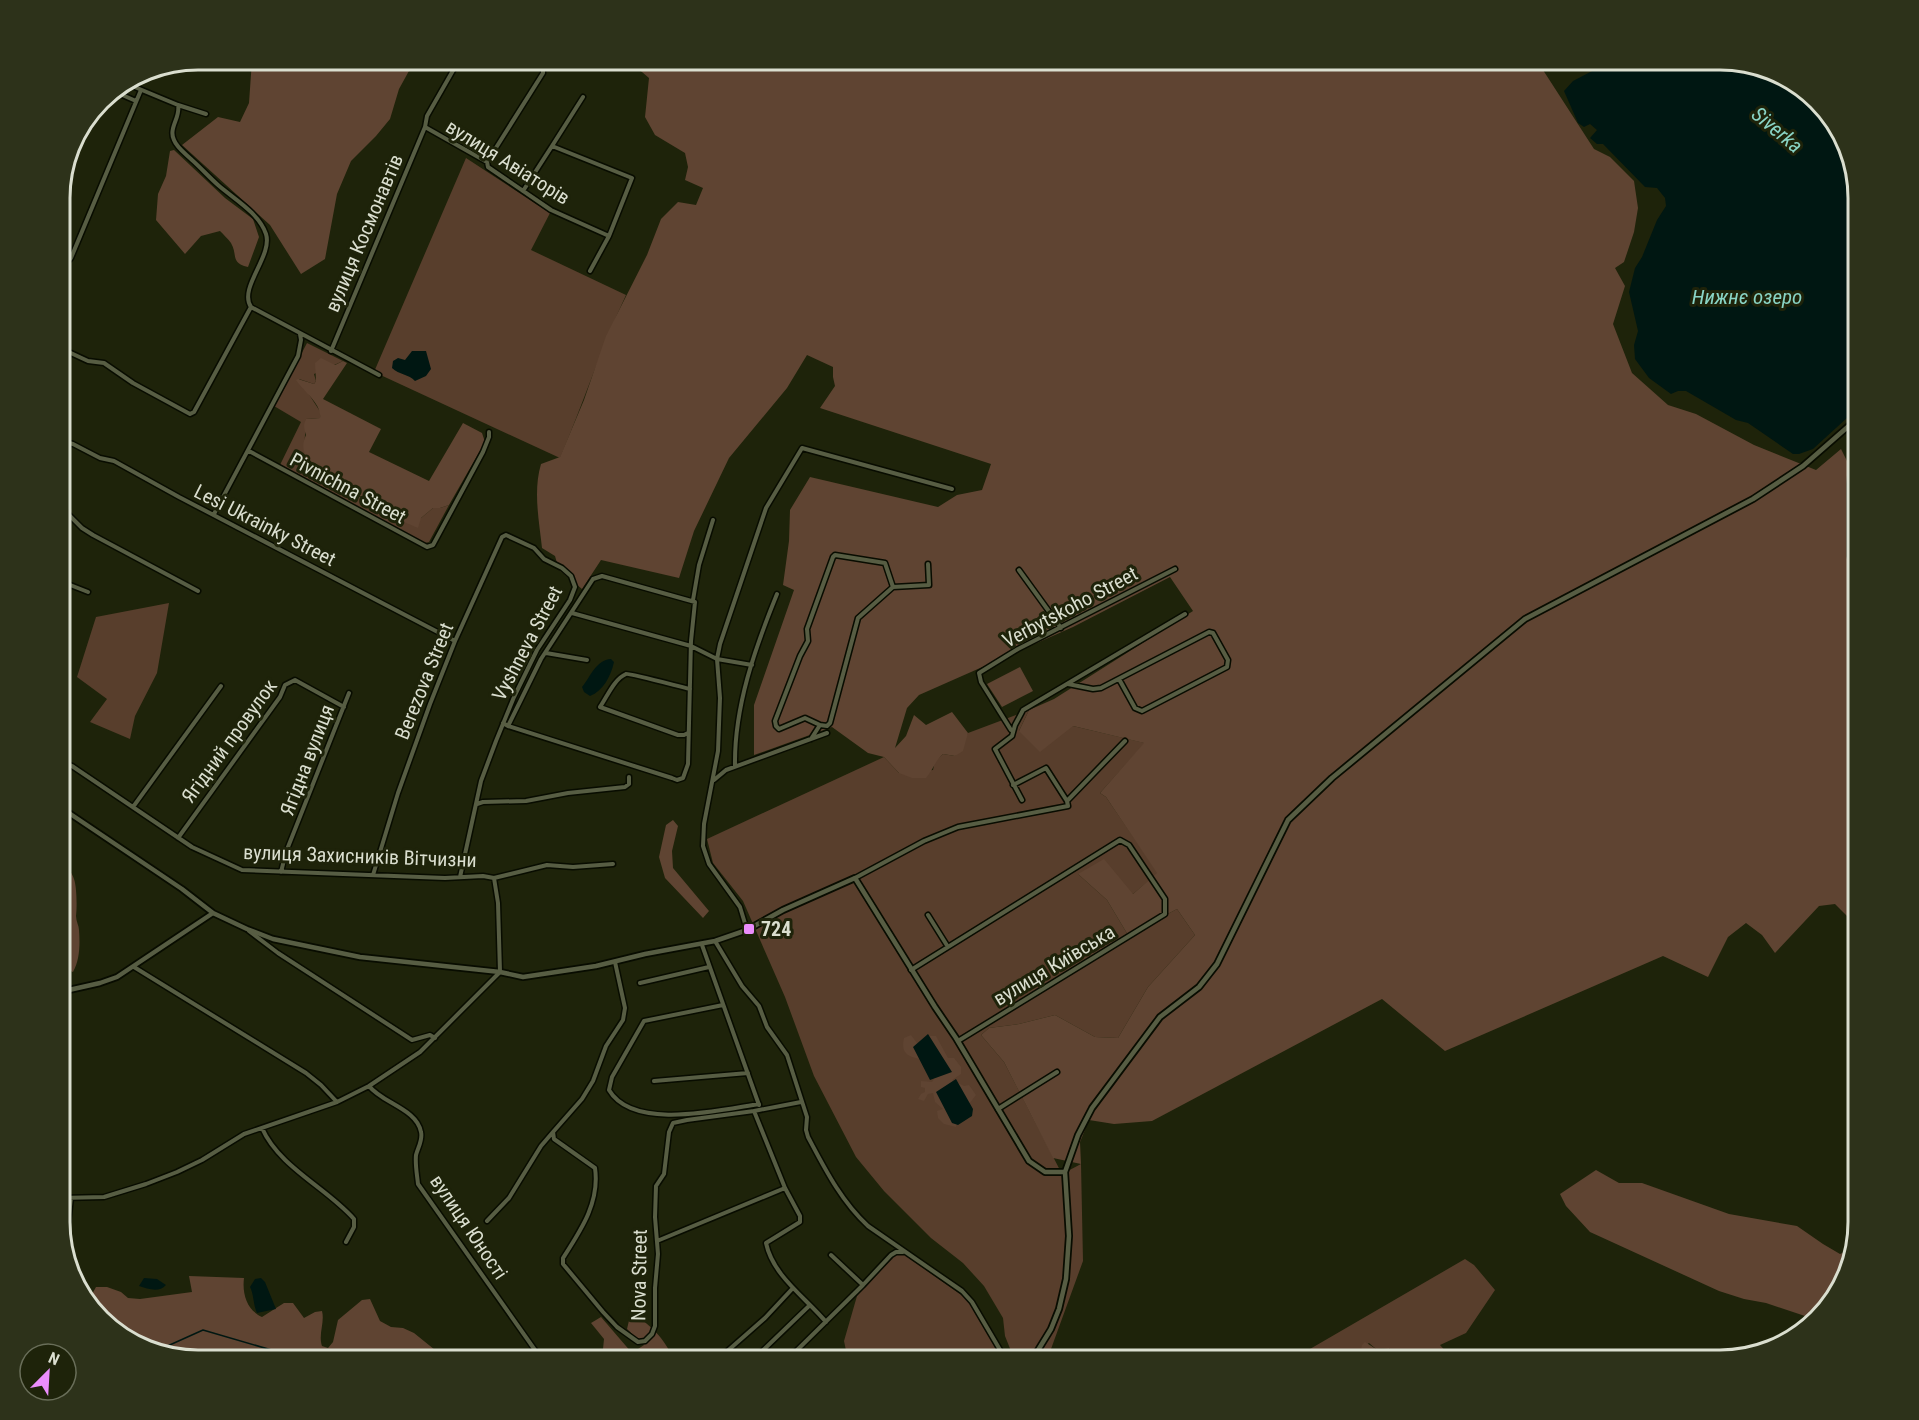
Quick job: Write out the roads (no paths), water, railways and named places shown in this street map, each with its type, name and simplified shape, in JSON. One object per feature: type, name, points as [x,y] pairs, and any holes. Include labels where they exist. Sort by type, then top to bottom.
[{"type":"street","name":"вулиця Космонавтів","points":[[331,351],[425,127],[427,116],[453,71]]},
{"type":"street","points":[[487,162],[543,71]]},
{"type":"street","points":[[135,88],[206,114]]},
{"type":"street","points":[[71,258],[141,90]]},
{"type":"street","points":[[123,95],[136,101]]},
{"type":"street","points":[[523,191],[583,97]]},
{"type":"street","points":[[178,105],[179,110],[172,133],[175,143],[256,218],[267,236],[267,246],[248,293],[248,302],[251,307],[379,375]]},
{"type":"street","name":"вулиця Авіаторів","points":[[425,127],[487,162],[488,167],[551,210],[609,236]]},
{"type":"street","points":[[552,146],[632,178],[609,236],[590,271]]},
{"type":"street","points":[[71,353],[88,361],[104,363],[133,383],[190,414],[194,412],[251,307]]},
{"type":"street","points":[[214,514],[300,352],[300,334]]},
{"type":"street","points":[[1038,1350],[1051,1329],[1059,1309],[1065,1279],[1069,1236],[1065,1172],[1078,1134],[1092,1108],[1160,1017],[1199,987],[1217,964],[1288,820],[1309,798],[1525,619],[1753,499],[1803,466],[1848,427]]},
{"type":"street","name":"Pivnichna Street","points":[[249,451],[428,547],[433,545],[483,452],[489,432]]},
{"type":"street","name":"Lesi Ukrainky Street","points":[[71,444],[100,458],[114,461],[455,641]]},
{"type":"street","points":[[747,930],[740,907],[705,855],[703,832],[718,751],[720,698],[717,659],[766,508],[802,448],[952,489]]},
{"type":"street","points":[[71,517],[93,536],[198,591]]},
{"type":"street","points":[[503,723],[677,780],[683,778],[688,764],[695,602],[693,600],[699,564],[713,520]]},
{"type":"street","name":"Berezova Street","points":[[373,875],[411,754],[455,641],[502,537],[506,535],[534,548]]},
{"type":"street","name":"Vyshneva Street","points":[[460,877],[481,781],[503,723],[537,650],[570,600],[575,587],[572,576],[544,559],[534,548]]},
{"type":"street","points":[[893,587],[885,563],[835,555],[833,557],[807,629],[808,641],[800,656],[776,721],[779,729],[805,718],[820,725],[827,726],[830,723],[858,618],[893,587],[929,585],[928,564]]},
{"type":"street","name":"Verbytskoho Street","points":[[1014,729],[1011,730],[981,682],[979,673],[1018,649],[1175,569]]},
{"type":"street","points":[[1019,570],[1061,628]]},
{"type":"street","points":[[508,726],[532,673],[593,579],[602,576],[693,600]]},
{"type":"street","points":[[71,585],[88,592]]},
{"type":"street","points":[[735,766],[739,715],[752,665],[777,594]]},
{"type":"street","points":[[572,613],[692,646],[717,659],[752,665]]},
{"type":"street","points":[[1022,800],[995,749],[1012,736],[1023,710],[1185,614]]},
{"type":"street","points":[[1068,684],[1093,689],[1101,688],[1209,632],[1213,633],[1228,660],[1227,667],[1142,711],[1135,708],[1119,679]]},
{"type":"street","points":[[546,653],[587,660]]},
{"type":"street","points":[[689,733],[678,735],[600,707],[617,681],[630,673],[649,680],[690,689]]},
{"type":"street","name":"Ягідний провулок","points":[[178,838],[280,697],[285,685],[295,680],[344,707]]},
{"type":"street","points":[[133,807],[220,686]]},
{"type":"street","name":"Ягідна вулиця","points":[[281,872],[286,852],[349,693]]},
{"type":"street","points":[[811,739],[820,725]]},
{"type":"street","points":[[714,780],[735,766],[827,733]]},
{"type":"street","points":[[1067,801],[1125,741]]},
{"type":"street","name":"вулиця Захисників Вітчизни","points":[[71,766],[178,838],[242,870],[494,878],[547,865],[573,867],[613,864]]},
{"type":"street","points":[[71,814],[182,889],[213,913],[273,939],[360,957],[500,972],[523,977],[615,962],[715,941],[747,930],[783,910],[855,878],[924,841],[958,827],[1068,806],[1046,768],[1013,785]]},
{"type":"street","points":[[477,804],[526,801],[568,793],[625,787],[629,784],[629,777]]},
{"type":"street","name":"вулиця Київська","points":[[948,947],[1120,840],[1129,845],[1165,899],[1165,914],[958,1041]]},
{"type":"street","name":"вулиця Захисників Вітчизни","points":[[494,878],[498,903],[500,972]]},
{"type":"street","points":[[855,878],[911,970],[958,1041],[1029,1161],[1045,1172],[1065,1172]]},
{"type":"street","points":[[71,990],[117,977],[213,913]]},
{"type":"street","points":[[911,970],[948,947],[928,915]]},
{"type":"street","points":[[247,929],[278,953],[412,1040],[430,1035],[435,1038]]},
{"type":"street","points":[[715,941],[742,986],[759,1006],[767,1027],[787,1055],[807,1117],[808,1137],[834,1185],[857,1216],[904,1252],[962,1291],[972,1302],[1000,1350]]},
{"type":"street","points":[[702,945],[761,1110]]},
{"type":"street","points":[[488,1221],[509,1198],[541,1146],[582,1099],[593,1081],[606,1046],[623,1020],[626,1008],[615,962]]},
{"type":"street","points":[[134,967],[306,1073],[337,1102]]},
{"type":"street","points":[[639,983],[709,967]]},
{"type":"street","points":[[71,1198],[104,1197],[156,1180],[201,1160],[244,1134],[337,1102],[369,1086],[420,1052],[500,972]]},
{"type":"street","points":[[723,1005],[644,1021],[612,1077],[609,1090],[625,1107],[679,1116],[759,1104]]},
{"type":"street","points":[[998,1109],[1057,1072]]},
{"type":"street","points":[[654,1081],[748,1073]]},
{"type":"street","name":"вулиця Юності","points":[[369,1086],[375,1094],[406,1112],[421,1128],[422,1136],[416,1155],[418,1184],[535,1350]]},
{"type":"street","points":[[801,1102],[754,1111],[785,1188],[800,1216],[800,1222],[766,1243],[768,1254],[778,1270],[826,1322]]},
{"type":"street","name":"Nova Street","points":[[553,1132],[554,1139],[595,1168],[596,1176],[592,1208],[563,1258],[563,1264],[617,1327],[638,1341],[645,1341],[652,1334],[655,1326],[658,1254],[656,1186],[664,1174],[669,1132],[673,1123],[754,1111]]},
{"type":"street","points":[[262,1128],[273,1147],[354,1219],[354,1227],[346,1242]]},
{"type":"street","points":[[657,1241],[785,1188]]},
{"type":"street","points":[[798,1350],[891,1255],[904,1252]]},
{"type":"street","points":[[831,1255],[863,1286]]},
{"type":"street","points":[[729,1350],[765,1318],[793,1288]]},
{"type":"street","points":[[763,1350],[810,1305]]},
{"type":"water","name":"Нижнє озеро","points":[[1594,70],[1721,70],[1746,73],[1770,80],[1785,88],[1811,108],[1827,127],[1842,157],[1847,182],[1848,417],[1813,449],[1793,454],[1748,423],[1736,420],[1686,391],[1671,394],[1649,378],[1635,359],[1634,345],[1638,331],[1629,292],[1635,268],[1666,206],[1665,198],[1657,188],[1645,187],[1603,144],[1597,144],[1590,138],[1597,130],[1590,124],[1584,127],[1578,123],[1564,91],[1573,81]]},
{"type":"water","points":[[412,351],[426,351],[431,369],[426,376],[415,381],[392,368],[393,361],[398,358],[405,360]]},
{"type":"water","points":[[611,659],[614,662],[613,667],[603,687],[590,696],[584,692],[582,687],[594,669],[601,662]]},
{"type":"water","points":[[928,1034],[952,1072],[930,1080],[913,1047]]},
{"type":"water","points":[[956,1079],[973,1109],[972,1116],[958,1125],[952,1123],[936,1092]]},
{"type":"water","points":[[144,1278],[157,1279],[166,1285],[157,1290],[139,1286]]},
{"type":"water","points":[[261,1278],[265,1282],[276,1309],[257,1313],[250,1287],[255,1279]]},
{"type":"waterway","points":[[168,1346],[203,1330],[272,1350]]},
{"type":"place","name":"724","points":[[749,929]]},
{"type":"water label","name":"Siverka","points":[[1777,130]]}]
